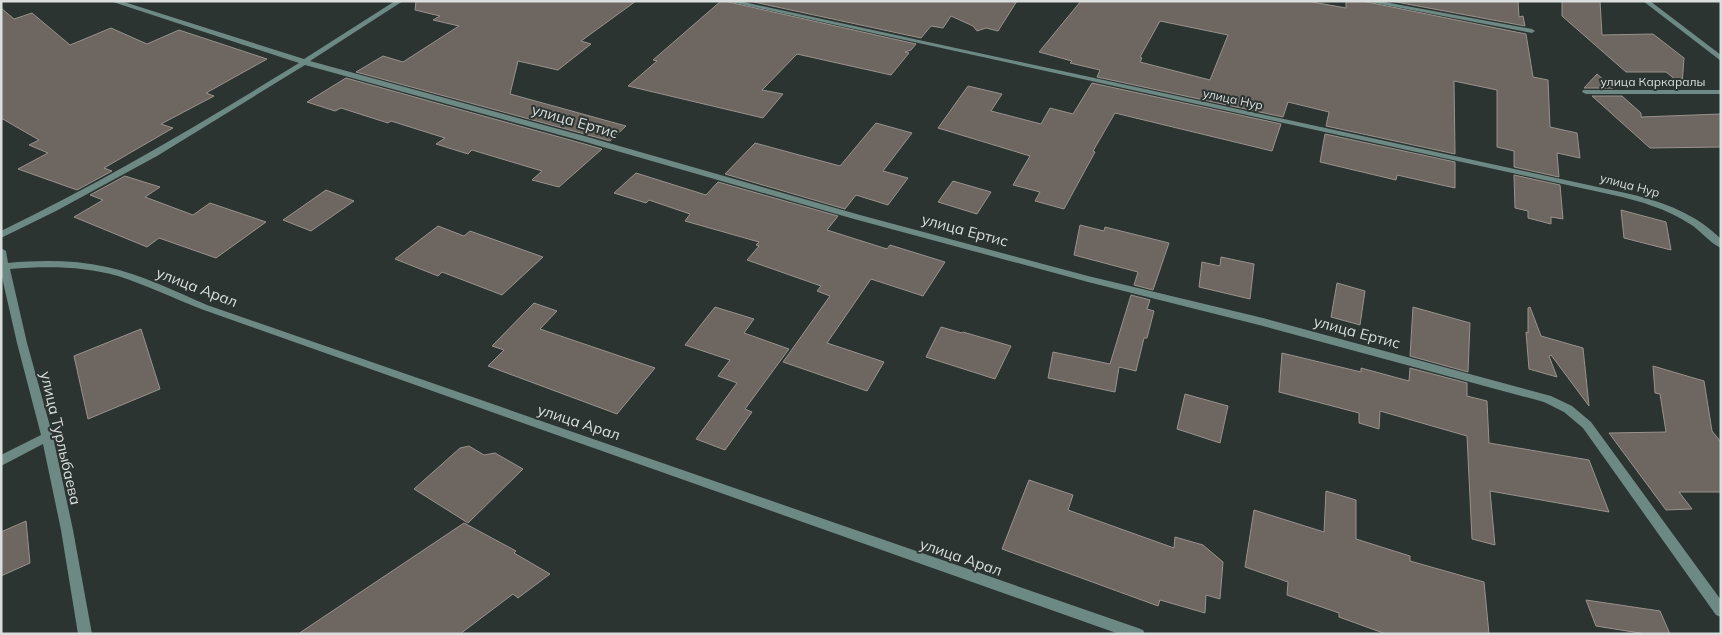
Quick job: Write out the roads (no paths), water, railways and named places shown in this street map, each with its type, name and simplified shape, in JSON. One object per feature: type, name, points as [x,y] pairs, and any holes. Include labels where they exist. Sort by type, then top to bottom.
[{"type":"street","name":"улица Ертис","points":[[113,1],[304,62],[586,139],[876,222],[1088,279],[1263,322],[1547,399],[1568,409],[1587,425],[1721,610]]},
{"type":"street","points":[[1,235],[116,176],[304,62],[400,1]]},
{"type":"street","name":"улица Нур","points":[[729,1],[1614,192],[1649,201],[1686,216],[1711,234],[1721,245]]},
{"type":"street","points":[[1367,1],[1532,31]]},
{"type":"street","points":[[1646,1],[1721,59]]},
{"type":"street","name":"улица Каркаралы","points":[[1586,92],[1721,92]]},
{"type":"street","name":"улица Турлыбаева","points":[[1,252],[6,266],[22,343],[47,437],[67,530],[85,634]]},
{"type":"street","name":"улица Арал","points":[[6,266],[33,264],[92,268],[120,274],[204,307],[1138,634]]},
{"type":"street","points":[[1,461],[47,437]]}]
